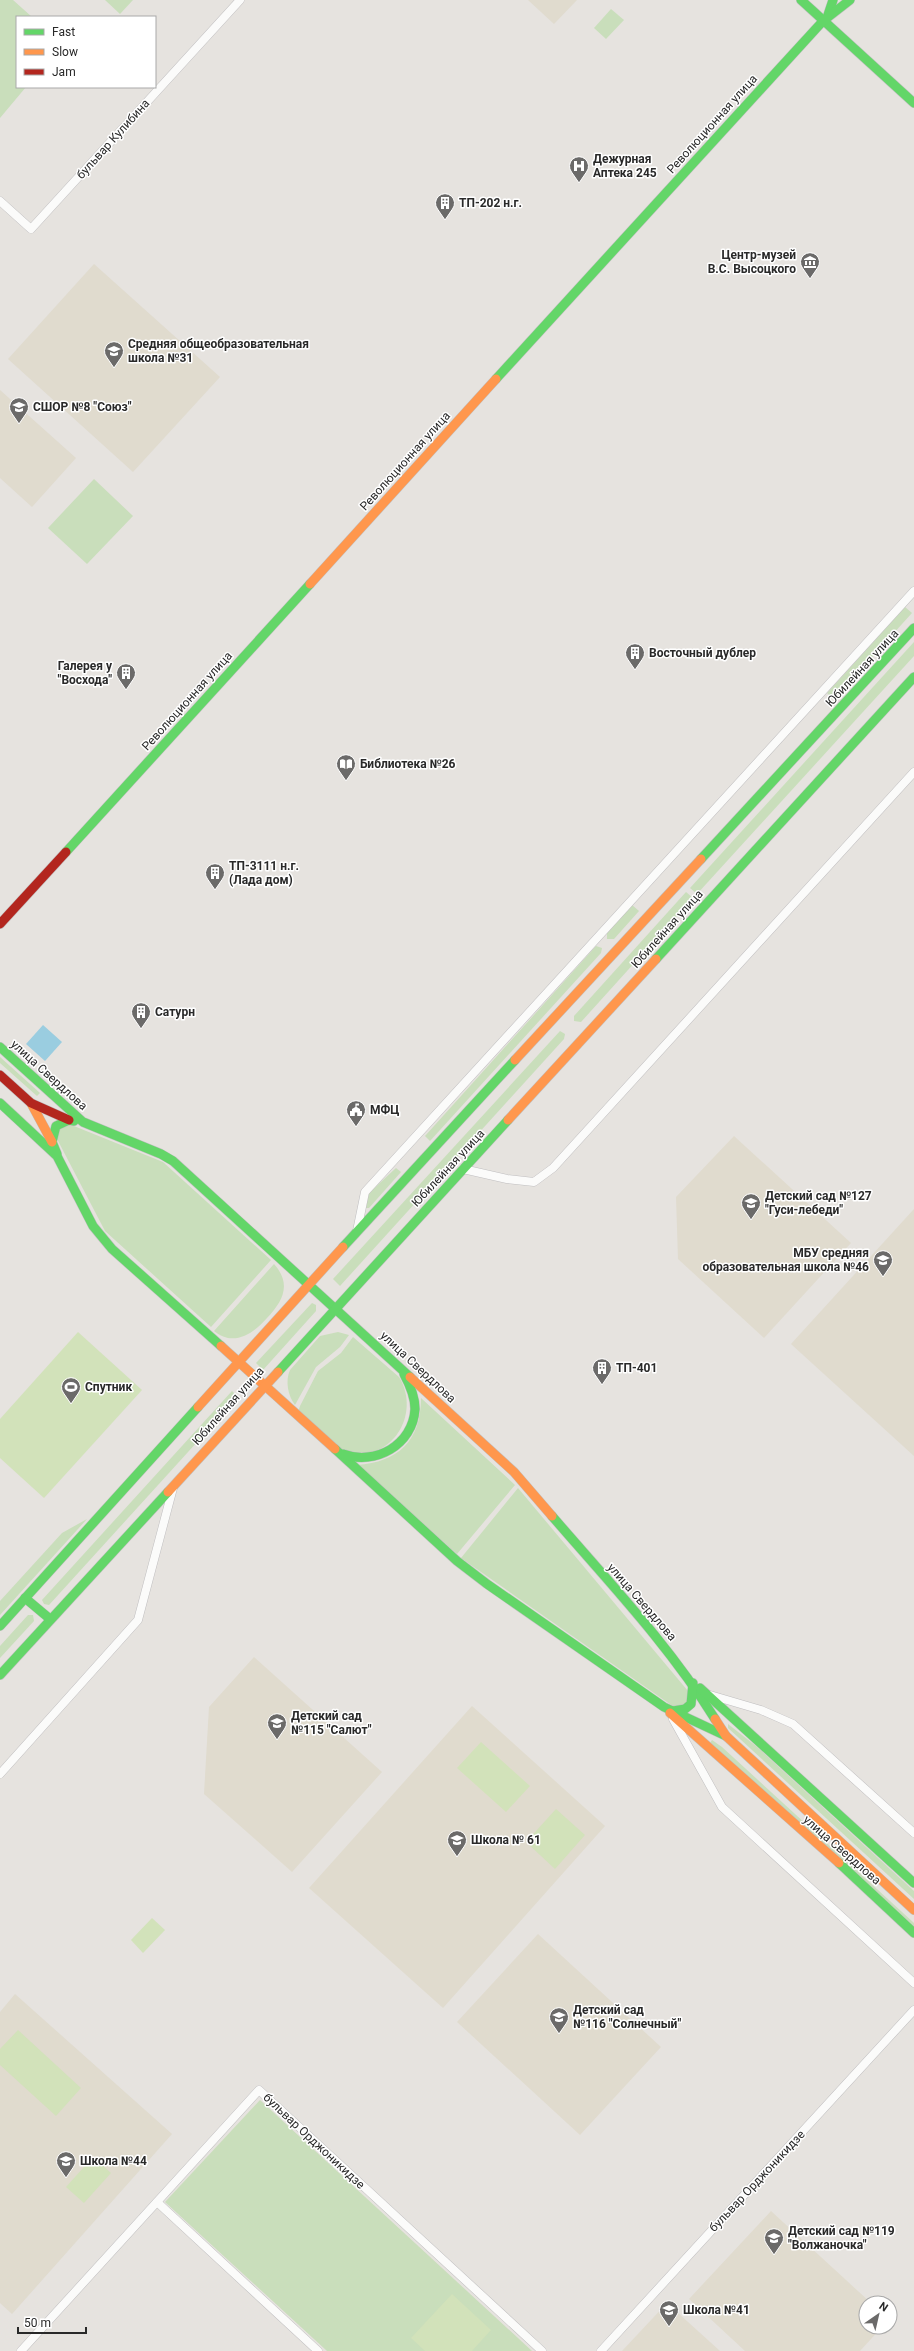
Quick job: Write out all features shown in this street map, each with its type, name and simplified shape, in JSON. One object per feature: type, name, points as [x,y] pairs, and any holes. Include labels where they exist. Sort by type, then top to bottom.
[{"type":"main road","points":[[801,0],[826,18],[914,103]]},
{"type":"main road","points":[[826,18],[833,0]]},
{"type":"main road","points":[[826,18],[850,0]]},
{"type":"main road","name":"Революционная улица","points":[[0,924],[826,18]]},
{"type":"main road","name":"Юбилейная улица","points":[[0,1626],[309,1283],[914,628]]},
{"type":"main road","name":"Юбилейная улица","points":[[0,1675],[264,1384],[336,1308],[914,677]]},
{"type":"main road","name":"улица Свердлова","points":[[0,1047],[83,1122]]},
{"type":"main road","name":"улица Свердлова","points":[[0,1075],[31,1103],[69,1120],[83,1122],[161,1154],[173,1161],[309,1283],[514,1472],[693,1683],[726,1736],[914,1910]]},
{"type":"main road","name":"улица Свердлова","points":[[31,1103],[93,1226],[102,1238],[469,1570],[672,1713],[878,1898],[914,1933]]},
{"type":"main road","name":"улица Свердлова","points":[[0,1104],[57,1156]]},
{"type":"main road","name":"улица Свердлова","points":[[52,1142],[56,1126],[69,1120]]},
{"type":"main road","points":[[336,1450],[355,1459],[368,1459],[380,1456],[393,1448],[404,1438],[410,1429],[412,1422],[414,1400],[411,1387],[401,1368]]},
{"type":"main road","points":[[25,1598],[50,1619]]},
{"type":"main road","points":[[672,1713],[684,1711],[694,1700],[693,1683]]},
{"type":"main road","name":"улица Свердлова","points":[[693,1683],[709,1695],[914,1883]]},
{"type":"main road","name":"улица Свердлова","points":[[672,1713],[726,1736]]},
{"type":"street","name":"бульвар Кулибина","points":[[0,201],[31,229],[240,0]]},
{"type":"street","points":[[357,1231],[365,1192],[914,591]]},
{"type":"street","points":[[463,1169],[507,1179],[534,1182],[553,1168],[914,772]]},
{"type":"street","points":[[0,1774],[138,1620],[174,1484]]},
{"type":"street","points":[[709,1695],[761,1710],[793,1724],[914,1833]]},
{"type":"street","points":[[672,1713],[722,1807],[914,1983]]},
{"type":"street","name":"бульвар Орджоникидзе","points":[[601,2351],[914,2010]]},
{"type":"street","name":"бульвар Орджоникидзе","points":[[21,2351],[259,2090],[542,2351]]},
{"type":"street","points":[[157,2202],[318,2351]]},
{"type":"shaded area","points":[[528,0],[577,0],[554,24]]},
{"type":"shaded area","name":"Средняя общеобразовательная школа №31","points":[[94,264],[220,377],[133,472],[8,359]]},
{"type":"shaded area","name":"СШОР №8 \"Союз\"","points":[[0,390],[76,458],[32,507],[0,478]]},
{"type":"shaded area","name":"Детский сад №127 \"Гуси-лебеди\"","points":[[734,1136],[851,1243],[764,1338],[678,1259],[676,1197]]},
{"type":"shaded area","name":"МБУ средняя образовательная школа №46","points":[[914,1209],[914,1456],[791,1344]]},
{"type":"shaded area","name":"Детский сад №115 \"Салют\"","points":[[254,1657],[382,1772],[292,1872],[204,1794],[209,1707]]},
{"type":"shaded area","name":"Школа № 61","points":[[472,1706],[605,1826],[443,2008],[309,1888]]},
{"type":"shaded area","name":"Детский сад №116 \"Солнечный\"","points":[[538,1934],[661,2047],[580,2135],[457,2022]]},
{"type":"shaded area","name":"Школа №44","points":[[15,1994],[172,2134],[12,2314],[0,2303],[0,2012]]},
{"type":"shaded area","name":"Детский сад №119 \"Волжаночка\"","points":[[771,2211],[862,2295],[858,2295],[858,2335],[875,2335],[860,2351],[745,2351],[689,2299]]},
{"type":"shaded area","name":"Школа №41","points":[[667,2303],[720,2351],[622,2351]]},
{"type":"green space","points":[[0,0],[13,0],[31,16],[16,16],[16,88],[25,88],[0,118]]},
{"type":"green space","points":[[105,0],[133,0],[120,14]]},
{"type":"green space","points":[[611,9],[624,20],[606,39],[594,28]]},
{"type":"green space","points":[[94,479],[133,516],[87,564],[48,528]]},
{"type":"green space","points":[[905,607],[912,613],[834,699],[827,693]]},
{"type":"green space","points":[[914,642],[914,656],[697,894],[690,888]]},
{"type":"green space","points":[[686,892],[693,898],[581,1022],[574,1021],[574,1016]]},
{"type":"green space","points":[[632,905],[639,911],[614,939],[607,939],[607,933]]},
{"type":"green space","points":[[596,946],[602,948],[601,953],[430,1141],[425,1136]]},
{"type":"green space","points":[[560,1031],[565,1034],[564,1039],[340,1286],[333,1279]]},
{"type":"green space","points":[[0,1057],[40,1093],[37,1096],[0,1063]]},
{"type":"green space","points":[[69,1124],[163,1162],[271,1260],[211,1327],[105,1231],[56,1137],[55,1132]]},
{"type":"green space","points":[[396,1168],[401,1172],[369,1208],[366,1208],[368,1194]]},
{"type":"green space","points":[[274,1264],[280,1271],[284,1285],[281,1299],[273,1312],[255,1329],[242,1336],[228,1338],[221,1336],[214,1331]]},
{"type":"green space","points":[[312,1303],[316,1305],[316,1311],[263,1370],[256,1363]]},
{"type":"green space","name":"Спутник","points":[[78,1332],[142,1390],[44,1498],[0,1458],[0,1419]]},
{"type":"green space","points":[[338,1332],[349,1335],[340,1347],[316,1367],[295,1405],[288,1388],[288,1374],[290,1370],[320,1336]]},
{"type":"green space","points":[[353,1337],[399,1377],[405,1391],[407,1406],[404,1420],[398,1433],[389,1443],[376,1451],[362,1453],[341,1449],[298,1412],[318,1371],[341,1353]]},
{"type":"green space","points":[[232,1391],[238,1397],[49,1605],[44,1604],[42,1600]]},
{"type":"green space","points":[[421,1398],[515,1485],[457,1554],[357,1465],[372,1463],[384,1459],[395,1454],[404,1446],[412,1437],[417,1426]]},
{"type":"green space","points":[[518,1488],[688,1691],[688,1703],[674,1707],[461,1558]]},
{"type":"green space","points":[[87,1519],[0,1615],[0,1601],[62,1533]]},
{"type":"green space","points":[[28,1615],[33,1615],[34,1621],[0,1658],[0,1646]]},
{"type":"green space","points":[[728,1724],[756,1746],[914,1891],[914,1899],[728,1728]]},
{"type":"green space","points":[[712,1740],[722,1747],[914,1923],[914,1931],[710,1743]]},
{"type":"green space","points":[[481,1742],[530,1786],[506,1812],[457,1768]]},
{"type":"green space","points":[[556,1809],[585,1835],[555,1869],[526,1842]]},
{"type":"green space","points":[[152,1918],[165,1930],[143,1953],[131,1940]]},
{"type":"green space","points":[[18,2030],[81,2088],[56,2116],[0,2065],[0,2049]]},
{"type":"green space","points":[[260,2100],[532,2351],[327,2351],[165,2202]]},
{"type":"green space","points":[[93,2157],[111,2173],[84,2203],[66,2187]]},
{"type":"green space","points":[[452,2294],[491,2330],[472,2351],[425,2351],[411,2338]]},
{"type":"water","points":[[43,1025],[62,1042],[45,1061],[26,1044]]},
{"type":"traffic: fast","points":[[801,0],[914,103]]},
{"type":"traffic: fast","points":[[828,15],[833,0]]},
{"type":"traffic: fast","points":[[496,379],[823,21],[850,0]]},
{"type":"traffic: fast","points":[[66,852],[310,584]]},
{"type":"traffic: fast","points":[[701,859],[914,628]]},
{"type":"traffic: fast","points":[[656,959],[914,677]]},
{"type":"traffic: fast","points":[[0,1047],[83,1122],[161,1154],[173,1161],[410,1377]]},
{"type":"traffic: fast","points":[[343,1247],[515,1060]]},
{"type":"traffic: fast","points":[[0,1103],[57,1156],[93,1226],[112,1249],[221,1346]]},
{"type":"traffic: fast","points":[[57,1154],[52,1142],[56,1126],[69,1120],[74,1121]]},
{"type":"traffic: fast","points":[[278,1372],[508,1120]]},
{"type":"traffic: fast","points":[[343,1454],[355,1457],[379,1455],[390,1450],[400,1442],[407,1433],[413,1422],[415,1405],[412,1391],[404,1374]]},
{"type":"traffic: fast","points":[[0,1626],[198,1407]]},
{"type":"traffic: fast","points":[[335,1449],[457,1561],[487,1584],[664,1707],[726,1736]]},
{"type":"traffic: fast","points":[[0,1675],[168,1492]]},
{"type":"traffic: fast","points":[[552,1516],[658,1639],[678,1665],[715,1719]]},
{"type":"traffic: fast","points":[[25,1598],[50,1619]]},
{"type":"traffic: fast","points":[[673,1711],[685,1709],[691,1704],[693,1683]]},
{"type":"traffic: fast","points":[[700,1688],[914,1883]]},
{"type":"traffic: fast","points":[[839,1863],[914,1933]]},
{"type":"traffic: slow","points":[[310,584],[496,379]]},
{"type":"traffic: slow","points":[[515,1060],[701,859]]},
{"type":"traffic: slow","points":[[508,1120],[656,959]]},
{"type":"traffic: slow","points":[[31,1103],[52,1142]]},
{"type":"traffic: slow","points":[[198,1407],[343,1247]]},
{"type":"traffic: slow","points":[[221,1346],[335,1449]]},
{"type":"traffic: slow","points":[[168,1492],[278,1372]]},
{"type":"traffic: slow","points":[[410,1377],[514,1472],[552,1516]]},
{"type":"traffic: slow","points":[[670,1713],[839,1863]]},
{"type":"traffic: slow","points":[[715,1719],[726,1736],[914,1910]]},
{"type":"traffic: jam","points":[[0,924],[66,852]]},
{"type":"traffic: jam","points":[[0,1075],[31,1103],[69,1120]]},
{"type":"place","name":"Дежурная Аптека 245","points":[[579,183]]},
{"type":"place","name":"ТП-202 н.г.","points":[[445,220]]},
{"type":"place","name":"Центр-музей В.С. Высоцкого","points":[[810,279]]},
{"type":"place","name":"Средняя общеобразовательная школа №31","points":[[114,368]]},
{"type":"place","name":"СШОР №8 \"Союз\"","points":[[19,424]]},
{"type":"place","name":"Восточный дублер","points":[[635,670]]},
{"type":"place","name":"Галерея у \"Восхода\"","points":[[126,690]]},
{"type":"place","name":"Библиотека №26","points":[[346,781]]},
{"type":"place","name":"ТП-3111 н.г. (Лада дом)","points":[[215,890]]},
{"type":"place","name":"Сатурн","points":[[141,1029]]},
{"type":"place","name":"МФЦ","points":[[356,1127]]},
{"type":"place","name":"Детский сад №127 \"Гуси-лебеди\"","points":[[751,1220]]},
{"type":"place","name":"МБУ средняя образовательная школа №46","points":[[883,1277]]},
{"type":"place","name":"ТП-401","points":[[602,1385]]},
{"type":"place","name":"Спутник","points":[[71,1404]]},
{"type":"place","name":"Детский сад №115 \"Салют\"","points":[[277,1740]]},
{"type":"place","name":"Школа № 61","points":[[457,1857]]},
{"type":"place","name":"Детский сад №116 \"Солнечный\"","points":[[559,2034]]},
{"type":"place","name":"Школа №44","points":[[66,2178]]},
{"type":"place","name":"Детский сад №119 \"Волжаночка\"","points":[[774,2255]]},
{"type":"place","name":"Школа №41","points":[[669,2327]]}]
